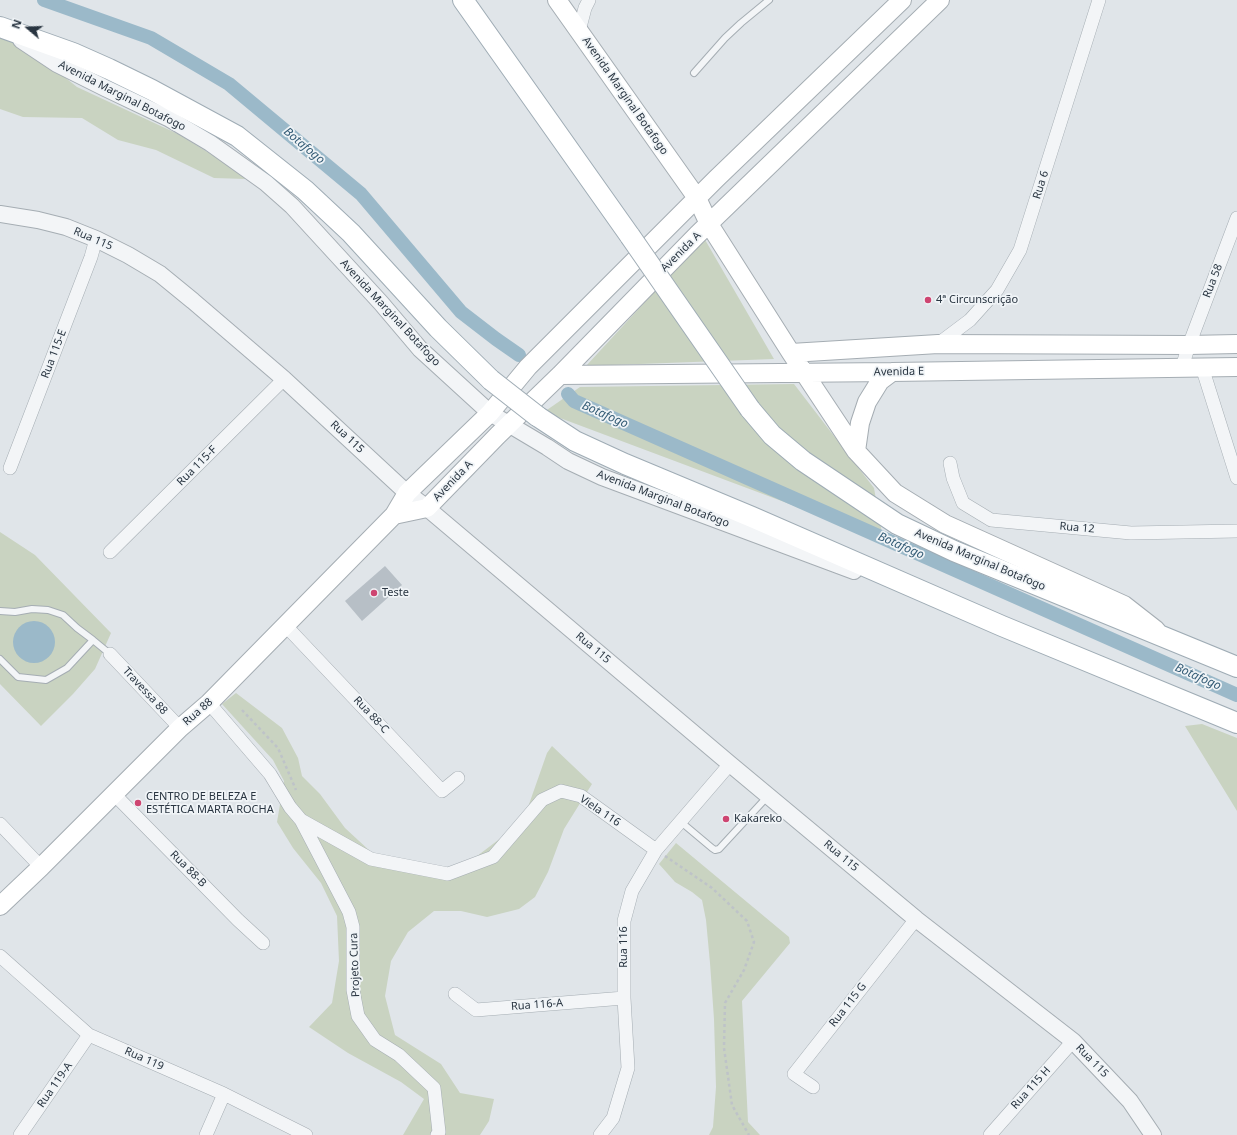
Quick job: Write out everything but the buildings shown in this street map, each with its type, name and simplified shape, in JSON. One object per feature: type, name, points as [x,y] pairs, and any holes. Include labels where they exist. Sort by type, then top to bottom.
[{"type":"main road","name":"Avenida Marginal Botafogo","points":[[463,0],[750,409],[772,435],[803,461],[897,524],[954,551],[1237,667]]},
{"type":"main road","name":"Avenida Marginal Botafogo","points":[[558,0],[697,198],[709,224],[791,353],[856,451],[895,493],[945,524],[1124,605],[1166,637]]},
{"type":"main road","name":"Avenida A","points":[[408,493],[490,413],[528,367],[697,198],[902,0]]},
{"type":"main road","name":"Avenida A","points":[[427,508],[709,224],[940,0]]},
{"type":"main road","name":"Avenida Marginal Botafogo","points":[[3,28],[73,53],[109,69],[152,90],[237,136],[305,190],[351,233],[438,328],[491,380],[537,416],[575,442],[1002,626],[1237,723]]},
{"type":"main road","points":[[791,353],[938,344],[1237,344]]},
{"type":"main road","name":"Avenida E","points":[[560,374],[804,373],[1237,367]]},
{"type":"main road","points":[[856,451],[860,423],[867,402],[880,381],[892,372]]},
{"type":"main road","name":"Rua 88","points":[[0,906],[41,867],[113,793],[180,728],[209,703],[394,515],[408,493]]},
{"type":"main road","points":[[394,515],[427,508]]},
{"type":"street","points":[[579,31],[585,8],[589,0]]},
{"type":"street","name":"Rua 6","points":[[938,344],[970,320],[997,290],[1020,250],[1098,0]]},
{"type":"street","name":"Avenida Marginal Botafogo","points":[[3,28],[57,64],[168,118],[210,143],[266,183],[292,206],[420,348],[490,413],[568,461],[602,477],[1002,626]]},
{"type":"street","name":"Rua 115","points":[[0,214],[38,220],[96,239],[128,255],[160,274],[284,379],[408,493],[768,796],[916,919],[1073,1041],[1130,1101],[1153,1135]]},
{"type":"street","name":"Rua 58","points":[[1182,367],[1237,218]]},
{"type":"street","name":"Rua 115-E","points":[[10,468],[91,257],[96,239]]},
{"type":"street","points":[[1202,367],[1237,478]]},
{"type":"street","name":"Rua 115-F","points":[[110,552],[284,379]]},
{"type":"street","name":"Rua 12","points":[[950,463],[953,478],[963,503],[991,520],[1131,533],[1237,531]]},
{"type":"street","name":"Rua 88-C","points":[[285,625],[442,791],[458,778]]},
{"type":"street","name":"Travessa 88","points":[[110,654],[180,728]]},
{"type":"street","name":"Projeto Cura","points":[[209,703],[270,774],[290,807],[301,820],[349,912],[354,927],[353,990],[358,1016],[375,1040],[399,1055],[434,1088],[439,1132],[437,1135]]},
{"type":"street","name":"Rua 116","points":[[600,1135],[613,1118],[628,1068],[624,998],[624,921],[632,891],[656,850],[730,764]]},
{"type":"street","name":"Viela 116","points":[[493,856],[542,800],[562,791],[581,796],[656,850]]},
{"type":"street","name":"Rua 88-B","points":[[113,793],[238,920],[263,943]]},
{"type":"street","name":"Projeto Cura","points":[[301,820],[371,859],[448,874],[493,856]]},
{"type":"street","points":[[0,824],[41,867]]},
{"type":"street","name":"Rua 115 G","points":[[813,1087],[794,1074],[916,919]]},
{"type":"street","name":"Rua 119","points":[[0,956],[89,1035],[224,1094],[306,1135]]},
{"type":"street","name":"Rua 116-A","points":[[455,994],[476,1010],[624,998]]},
{"type":"street","name":"Rua 119-A","points":[[20,1135],[89,1035]]},
{"type":"street","name":"Rua 115 H","points":[[990,1135],[1073,1041]]},
{"type":"street","points":[[206,1135],[224,1094]]},
{"type":"lane","points":[[694,73],[725,38],[769,0]]},
{"type":"lane","points":[[0,611],[15,612],[32,609],[48,610],[63,615],[110,654]]},
{"type":"lane","points":[[0,659],[18,677],[46,680],[67,668],[93,640]]},
{"type":"lane","points":[[681,822],[712,848],[715,850],[719,849],[768,796]]},
{"type":"path","points":[[242,710],[278,748],[298,795]]},
{"type":"path","points":[[656,850],[712,888],[747,921],[754,942],[744,970],[725,1003],[724,1048],[732,1105],[749,1135]]},
{"type":"green space","points":[[0,27],[6,30],[77,87],[178,134],[214,156],[246,179],[214,178],[156,150],[118,140],[82,118],[23,117],[0,109]]},
{"type":"green space","points":[[704,238],[774,359],[586,366]]},
{"type":"green space","points":[[794,384],[874,488],[883,539],[544,412],[580,387]]},
{"type":"green space","points":[[0,532],[35,555],[111,633],[95,669],[73,694],[41,726],[0,684]]},
{"type":"green space","points":[[236,693],[282,728],[298,758],[302,776],[320,794],[345,828],[371,852],[405,866],[460,869],[510,831],[527,810],[547,753],[552,746],[592,784],[564,829],[548,872],[535,897],[519,909],[487,917],[461,911],[434,911],[408,932],[391,961],[385,996],[395,1035],[441,1064],[460,1093],[494,1099],[489,1121],[480,1135],[403,1135],[424,1099],[401,1082],[348,1053],[309,1027],[332,1003],[339,961],[337,916],[321,883],[293,848],[277,822],[284,781],[273,760],[222,704]]},
{"type":"green space","points":[[1202,724],[1237,738],[1237,811],[1185,726]]},
{"type":"green space","points":[[676,843],[789,937],[790,943],[742,1001],[748,1122],[760,1135],[709,1135],[713,1127],[716,1087],[714,1019],[706,920],[702,900],[675,882],[659,864]]},
{"type":"water","points":[[34,621],[49,627],[55,642],[49,657],[34,663],[19,657],[13,642],[19,627]]},
{"type":"waterway","name":"Botafogo","points":[[44,0],[151,38],[229,84],[361,194],[461,312],[519,355]]},
{"type":"waterway","name":"Botafogo","points":[[568,394],[574,401],[1237,695]]},
{"type":"place","name":"4ª Circunscrição","points":[[928,300]]},
{"type":"place","name":"Teste","points":[[374,593]]},
{"type":"place","name":"CENTRO DE BELEZA E ESTÉTICA MARTA ROCHA","points":[[138,803]]},
{"type":"place","name":"Kakareko","points":[[726,819]]}]
